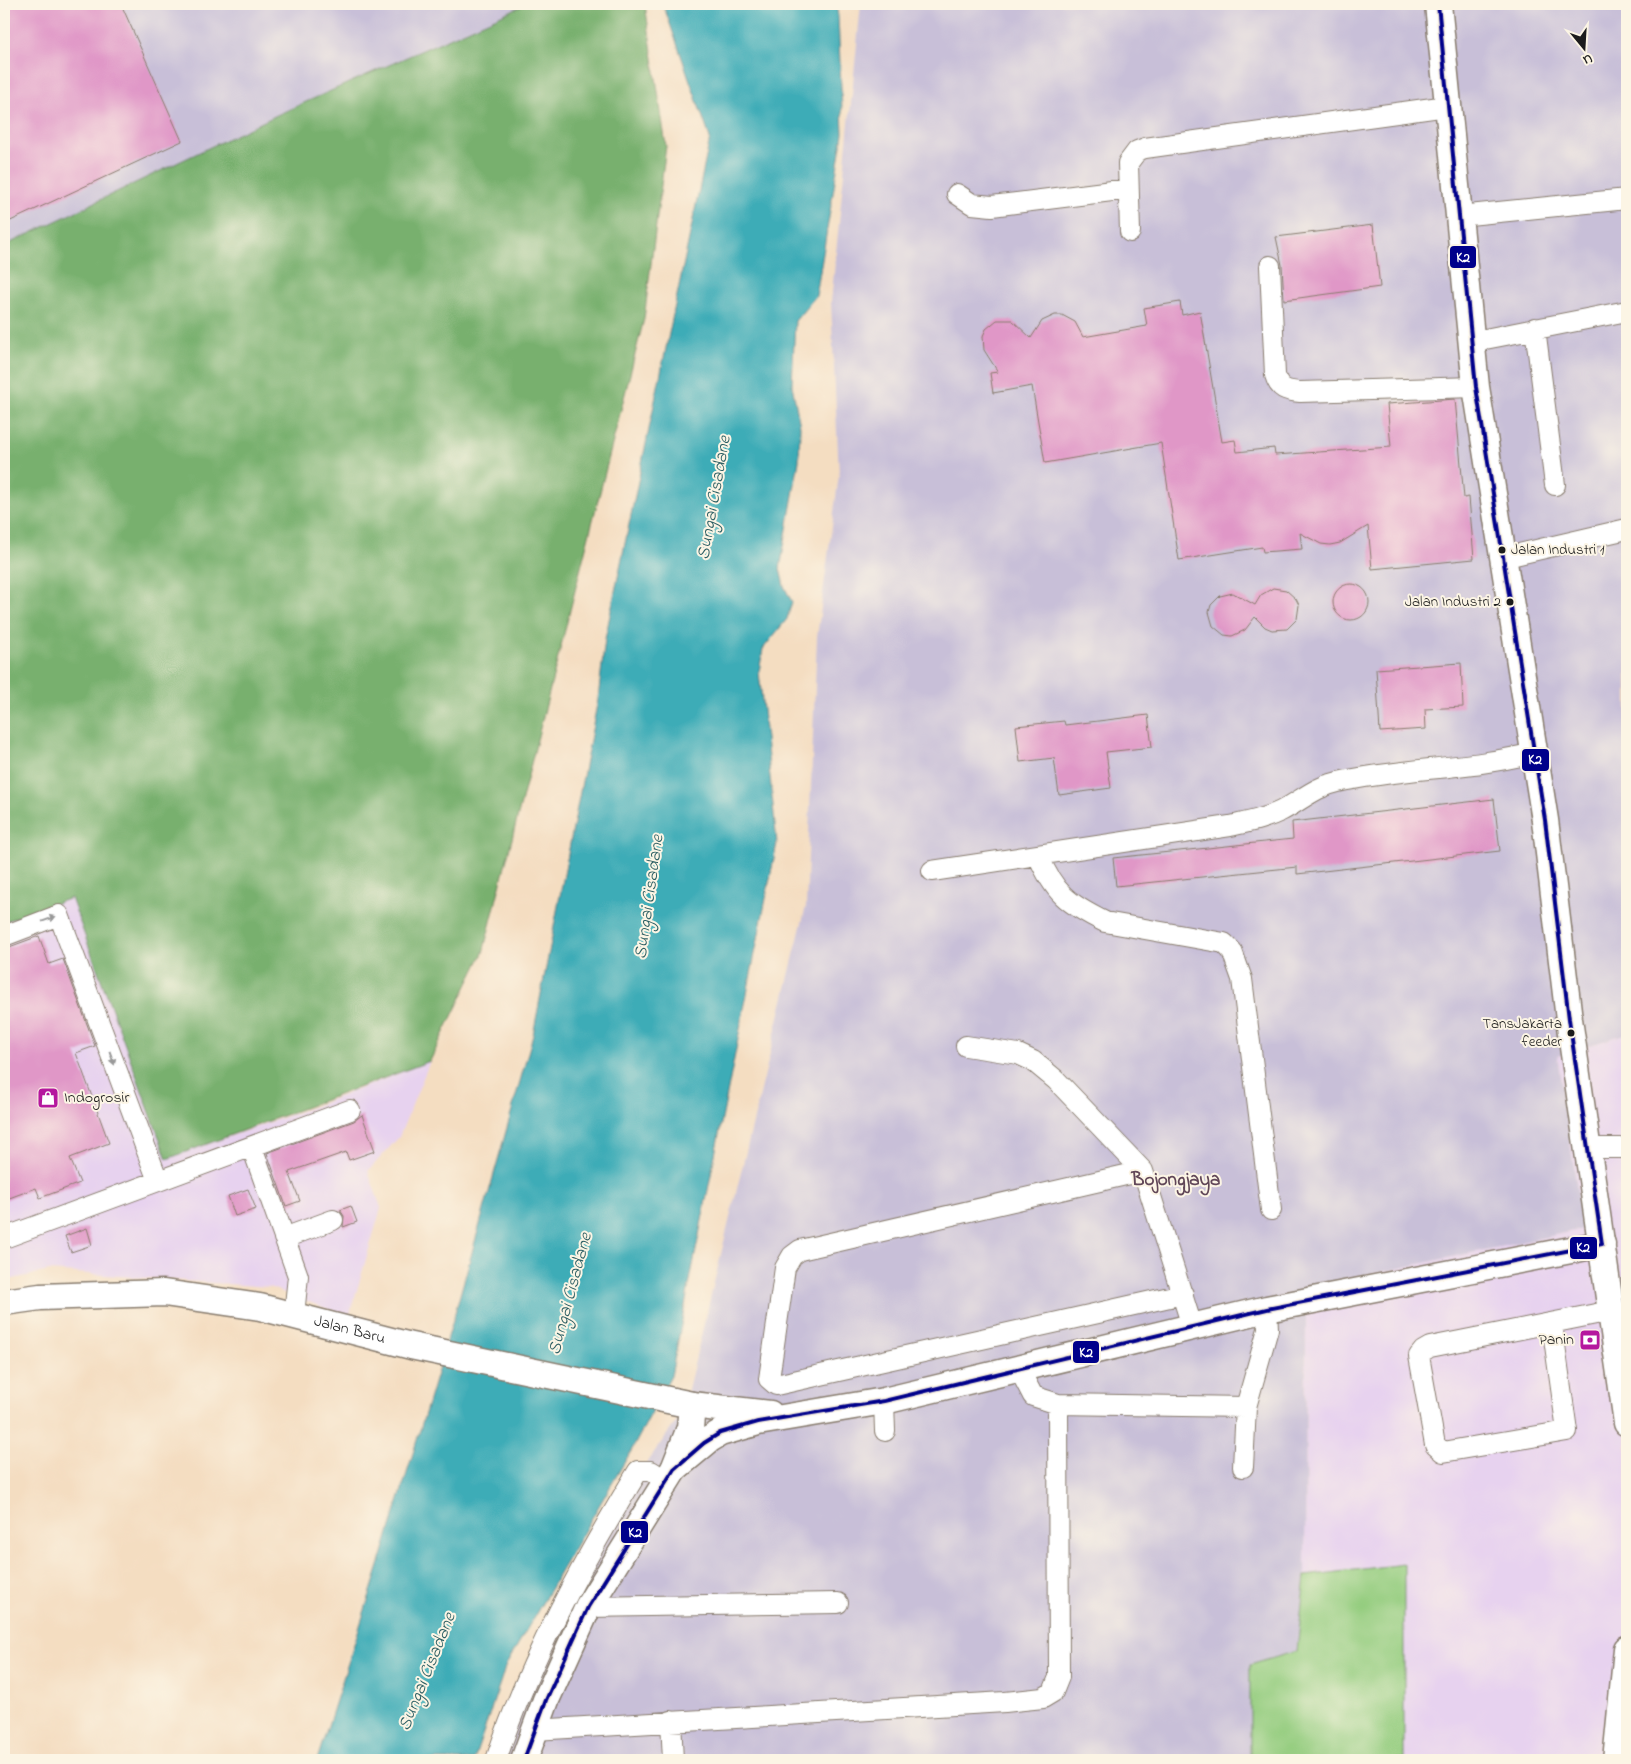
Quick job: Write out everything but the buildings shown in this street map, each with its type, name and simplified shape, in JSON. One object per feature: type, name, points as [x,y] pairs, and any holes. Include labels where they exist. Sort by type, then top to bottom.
[{"type":"main road","points":[[1438,4],[1476,387],[1545,820],[1569,1019],[1627,1423]]},
{"type":"main road","points":[[671,1475],[704,1443],[720,1433],[758,1422],[884,1401],[1267,1309],[1602,1244]]},
{"type":"main road","name":"Jalan Baru","points":[[4,1302],[40,1297],[164,1293],[260,1307],[411,1346],[686,1404],[796,1417]]},
{"type":"main road","points":[[524,1760],[534,1730],[588,1608],[671,1475],[690,1428],[686,1404]]},
{"type":"main road","points":[[1616,1760],[1627,1649]]},
{"type":"street","points":[[1130,232],[1128,163],[1137,151],[1145,148],[1447,106]]},
{"type":"street","points":[[957,194],[972,204],[992,206],[1128,189]]},
{"type":"street","points":[[1460,216],[1627,199]]},
{"type":"street","points":[[1270,266],[1275,375],[1278,384],[1282,388],[1300,392],[1476,387]]},
{"type":"street","points":[[1470,339],[1486,339],[1627,311]]},
{"type":"street","points":[[1535,328],[1555,485]]},
{"type":"street","points":[[1502,558],[1627,529]]},
{"type":"street","points":[[932,871],[1261,819],[1283,810],[1310,792],[1337,782],[1506,760],[1534,753]]},
{"type":"street","points":[[1038,855],[1047,877],[1058,892],[1088,913],[1105,922],[1224,943],[1232,951],[1242,979],[1271,1210]]},
{"type":"street","points":[[4,936],[59,915],[158,1181]]},
{"type":"street","points":[[966,1046],[1018,1054],[1033,1061],[1056,1080],[1143,1171],[1184,1294],[1192,1326]]},
{"type":"street","points":[[4,1238],[350,1110]]},
{"type":"street","points":[[252,1147],[298,1276],[294,1315]]},
{"type":"street","points":[[1589,1148],[1627,1148]]},
{"type":"street","points":[[1143,1171],[800,1250],[792,1256],[785,1268],[769,1378],[776,1385],[1184,1294]]},
{"type":"street","points":[[284,1238],[333,1220]]},
{"type":"street","points":[[1243,1467],[1246,1407],[1268,1329],[1267,1309]]},
{"type":"street","points":[[1552,1324],[1567,1431],[1443,1452],[1438,1449],[1435,1445],[1419,1356],[1423,1351],[1430,1347],[1611,1311]]},
{"type":"street","points":[[1019,1369],[1033,1396],[1058,1404],[1246,1407]]},
{"type":"street","points":[[884,1401],[885,1431]]},
{"type":"street","points":[[534,1730],[1004,1702],[1043,1698],[1053,1692],[1059,1677],[1058,1404]]},
{"type":"street","points":[[496,1760],[529,1672],[611,1515],[638,1471],[651,1471],[671,1475]]},
{"type":"street","points":[[588,1608],[838,1602]]},
{"type":"street","points":[[671,1721],[673,1760]]},
{"type":"shaded area","points":[[4,4],[526,4],[279,114],[4,246]]},
{"type":"shaded area","points":[[861,4],[1627,4],[1627,1033],[1557,1056],[1583,1229],[1306,1288],[1305,1576],[1297,1651],[1250,1665],[1250,1760],[501,1760],[561,1580],[682,1414],[806,906],[817,637],[839,475],[831,302]]},
{"type":"shaded area","points":[[71,897],[167,1159],[321,1104],[430,1061],[399,1137],[368,1171],[381,1208],[349,1317],[269,1287],[49,1271],[4,1281],[4,922]]},
{"type":"shaded area","points":[[1627,1033],[1627,1760],[1404,1760],[1404,1565],[1305,1576],[1306,1288],[1583,1229],[1557,1056]]},
{"type":"green space","points":[[526,4],[645,4],[666,146],[644,319],[483,953],[430,1061],[167,1159],[71,898],[4,922],[4,246],[279,114]]},
{"type":"green space","points":[[1404,1564],[1404,1760],[1250,1760],[1250,1665],[1297,1651],[1305,1576]]},
{"type":"water","name":"Sungai Cisadane","points":[[663,4],[836,4],[838,16],[843,133],[816,296],[795,321],[792,385],[800,426],[799,461],[780,569],[784,586],[792,602],[787,619],[763,649],[759,672],[777,843],[671,1376],[634,1446],[506,1665],[474,1760],[317,1760],[379,1566],[451,1327],[533,1035],[598,699],[605,639],[710,138]]},
{"type":"transit line","name":"K2","points":[[524,1760],[546,1700],[588,1607],[674,1469],[704,1443],[720,1433],[758,1422],[884,1401],[1267,1309],[1602,1244],[1569,1019],[1545,820],[1476,387],[1438,4]]},
{"type":"place","name":"Jalan Industri 1","points":[[1502,550]]},
{"type":"place","name":"Jalan Industri 2","points":[[1510,602]]},
{"type":"place","name":"TansJakarta feeder","points":[[1571,1033]]},
{"type":"place","name":"Indogrosir","points":[[48,1098]]},
{"type":"place","name":"Panin","points":[[1590,1340]]},
{"type":"district","name":"Bojongjaya","points":[[1176,1180]]}]
